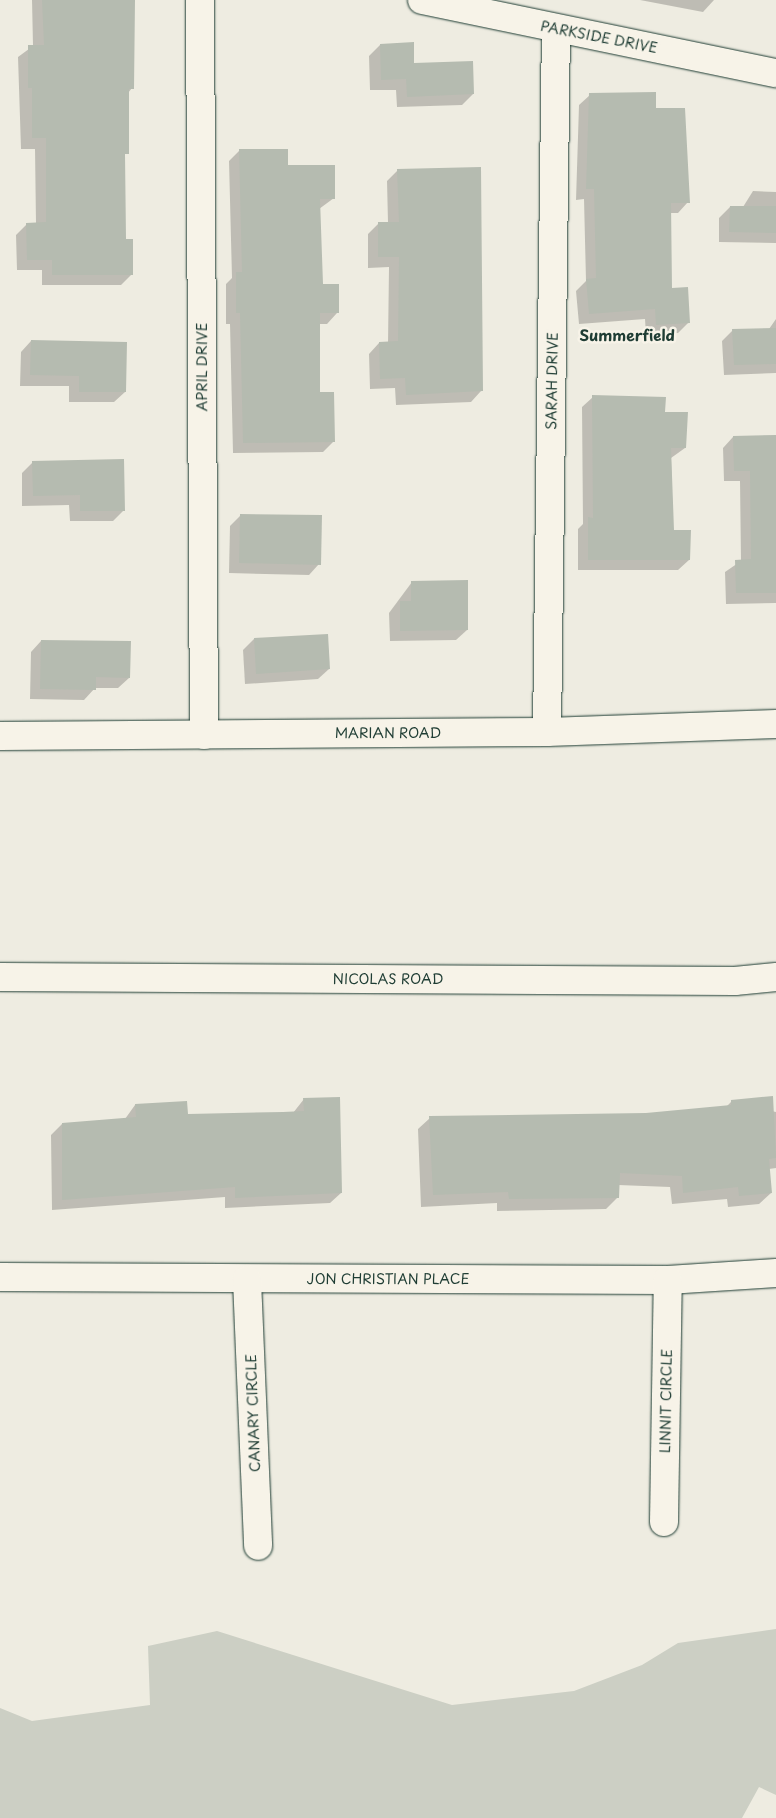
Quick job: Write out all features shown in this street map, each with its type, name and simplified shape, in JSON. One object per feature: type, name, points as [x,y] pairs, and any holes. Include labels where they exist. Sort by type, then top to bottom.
[{"type":"street","name":"APRIL DRIVE","points":[[200,0],[204,734]]},
{"type":"street","name":"PARKSIDE DRIVE","points":[[422,0],[776,73]]},
{"type":"street","name":"SARAH DRIVE","points":[[547,732],[556,29]]},
{"type":"street","name":"MARIAN ROAD","points":[[0,736],[547,732],[776,724]]},
{"type":"street","name":"NICOLAS ROAD","points":[[0,977],[726,981],[776,977]]},
{"type":"street","name":"JON CHRISTIAN PLACE","points":[[0,1277],[247,1280],[668,1280],[776,1273]]},
{"type":"street","name":"CANARY CIRCLE","points":[[247,1280],[258,1546]]},
{"type":"street","name":"LINNIT CIRCLE","points":[[664,1522],[668,1280]]},
{"type":"shaded area","points":[[776,1629],[776,1795],[759,1787],[742,1818],[0,1818],[0,1708],[32,1721],[150,1705],[148,1646],[217,1631],[452,1705],[574,1691],[642,1665],[678,1643]]},
{"type":"building","points":[[42,0],[135,0],[134,89],[129,89],[129,154],[125,154],[126,239],[133,239],[133,275],[52,275],[52,260],[27,260],[26,223],[46,222],[46,138],[32,138],[32,88],[28,88],[28,45],[44,45]]},
{"type":"building","points":[[414,42],[414,63],[473,61],[474,94],[407,97],[406,79],[381,80],[380,44]]},
{"type":"building","points":[[656,92],[656,108],[685,108],[690,203],[671,203],[672,288],[688,287],[690,323],[656,325],[655,309],[589,314],[586,279],[596,278],[594,189],[586,189],[589,93]]},
{"type":"building","points":[[239,149],[288,149],[288,165],[335,165],[335,199],[320,199],[323,284],[339,284],[339,313],[320,313],[320,392],[334,392],[335,442],[243,443],[240,313],[236,313],[236,272],[242,272]]},
{"type":"building","points":[[481,167],[483,391],[406,395],[405,378],[380,379],[379,342],[398,341],[399,257],[378,257],[378,222],[399,222],[397,169]]},
{"type":"building","points":[[730,206],[776,206],[776,233],[729,232]]},
{"type":"building","points":[[776,328],[776,364],[734,365],[732,329]]},
{"type":"building","points":[[31,340],[127,342],[126,392],[79,392],[79,376],[30,375]]},
{"type":"building","points":[[592,395],[666,397],[665,412],[688,412],[686,448],[671,448],[674,530],[691,530],[690,560],[588,560],[588,517],[593,518]]},
{"type":"building","points":[[776,435],[776,593],[736,593],[735,560],[751,559],[750,471],[734,471],[733,436]]},
{"type":"building","points":[[124,459],[125,511],[80,511],[80,495],[33,496],[32,461]]},
{"type":"building","points":[[240,514],[322,515],[321,565],[239,563]]},
{"type":"building","points":[[468,580],[468,630],[400,631],[400,601],[411,601],[411,581]]},
{"type":"building","points":[[328,634],[330,669],[256,674],[254,638]]},
{"type":"building","points":[[41,640],[131,641],[130,678],[96,677],[96,690],[40,689]]},
{"type":"building","points":[[773,1096],[776,1158],[769,1159],[772,1193],[739,1196],[738,1187],[683,1193],[682,1176],[620,1173],[619,1198],[509,1199],[508,1192],[433,1195],[429,1116],[646,1113],[731,1105],[731,1100]]},
{"type":"building","points":[[340,1097],[342,1193],[235,1198],[235,1187],[62,1200],[62,1123],[136,1117],[135,1104],[187,1101],[188,1114],[283,1112],[304,1111],[303,1098]]},
{"type":"district","name":"Summerfield","points":[[627,335]]}]
